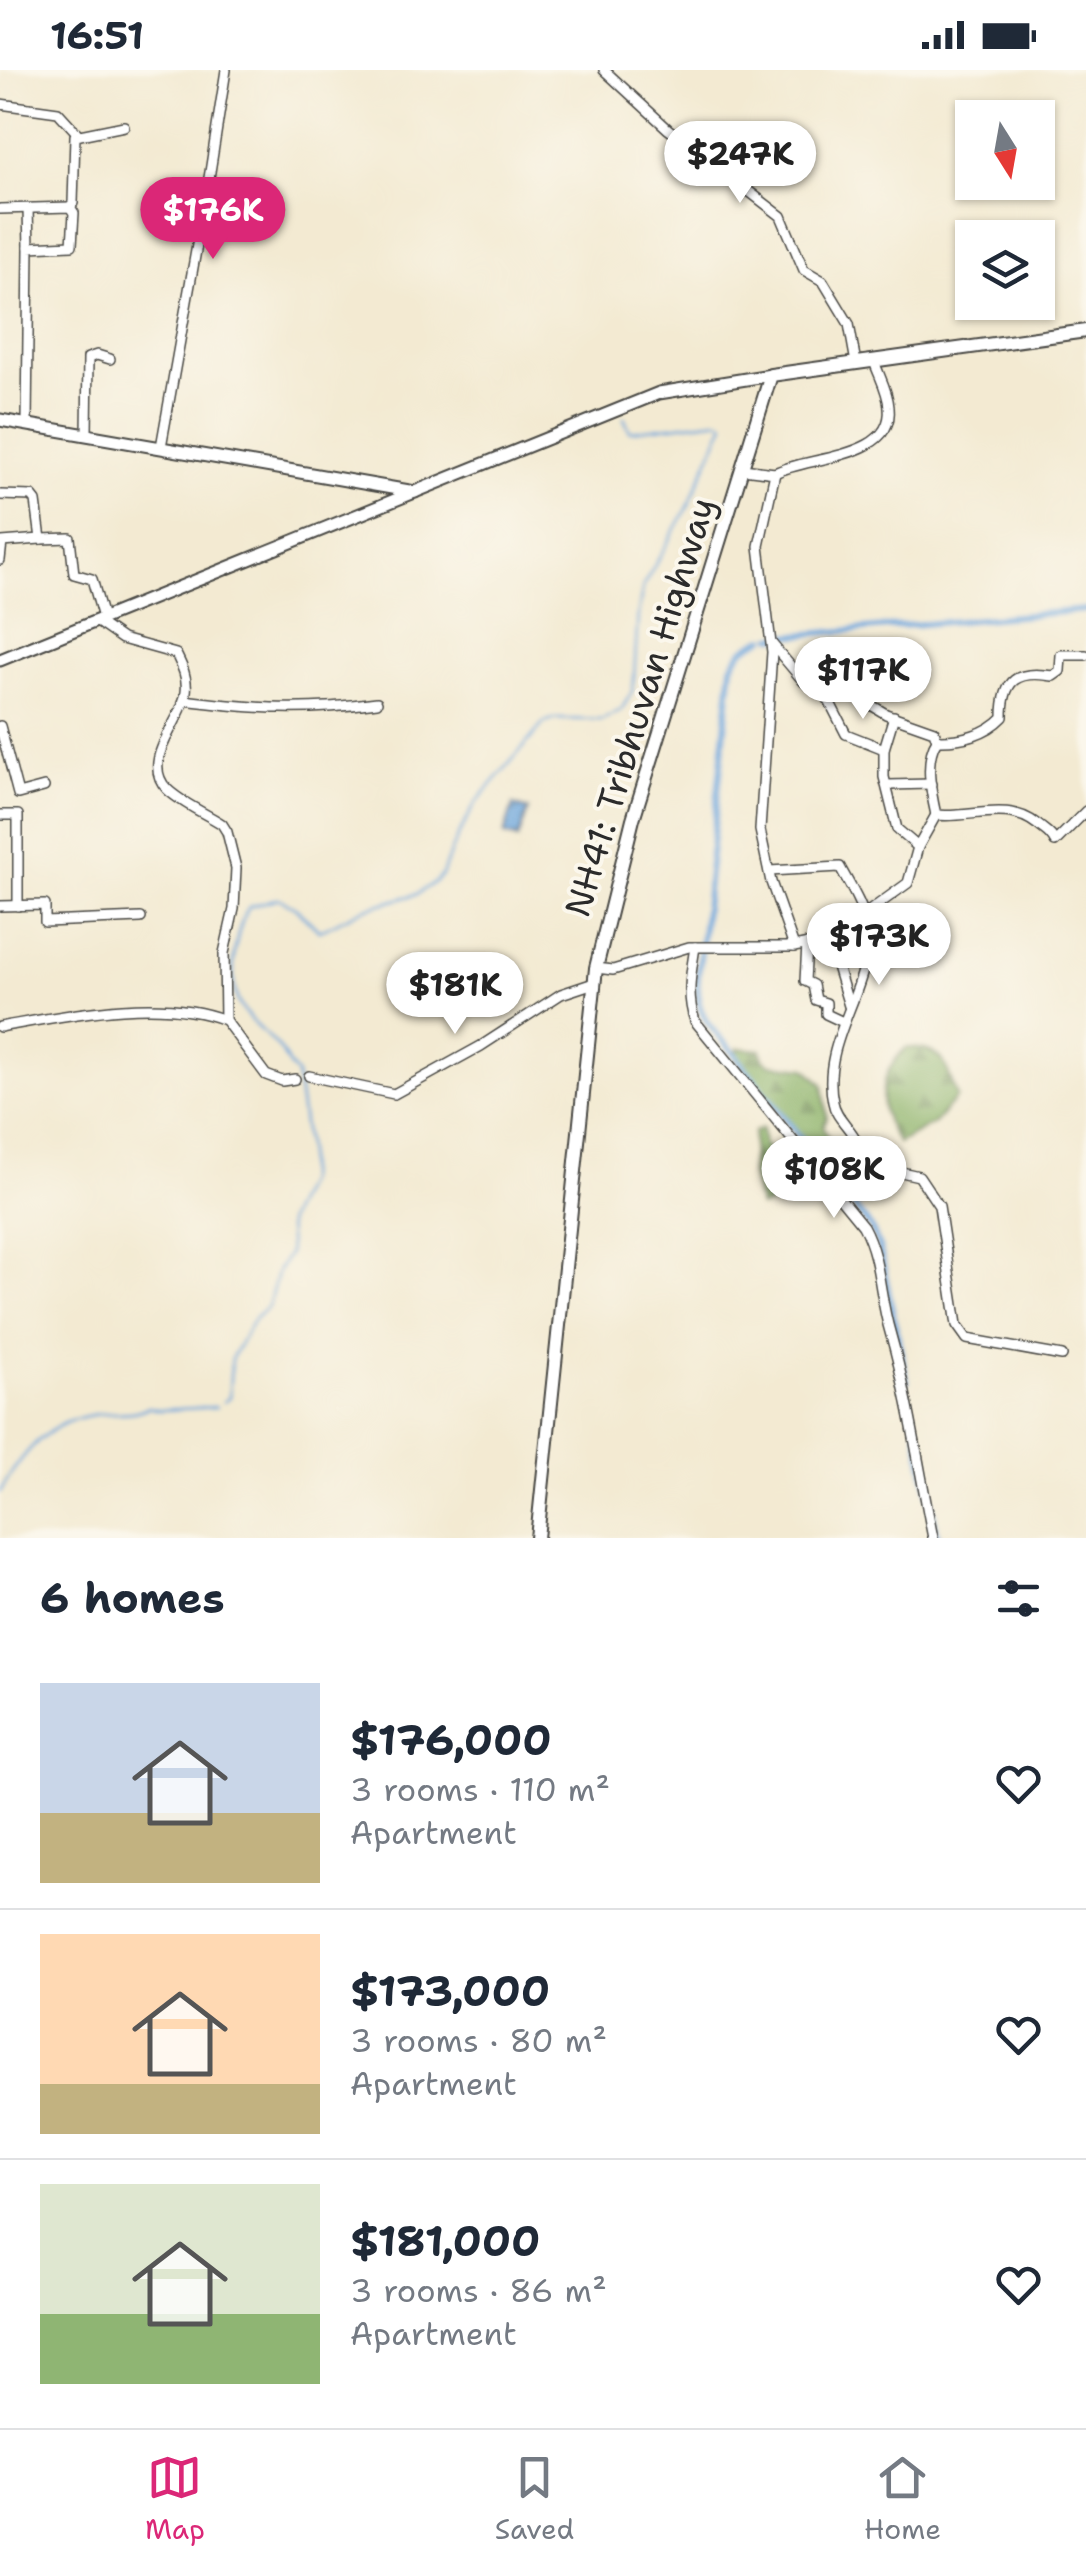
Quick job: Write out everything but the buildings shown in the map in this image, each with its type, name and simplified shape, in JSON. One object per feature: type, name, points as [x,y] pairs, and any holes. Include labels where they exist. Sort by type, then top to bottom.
[{"type":"highway","points":[[771,375],[1086,332]]},
{"type":"highway","name":"NH41: Tribhuvan Highway","points":[[537,1538],[596,968],[633,820],[771,375]]},
{"type":"main road","points":[[0,660],[659,393],[771,375]]},
{"type":"main road","points":[[0,420],[416,492]]},
{"type":"street","points":[[161,447],[226,70]]},
{"type":"street","points":[[604,70],[668,130],[781,216],[804,270],[823,280],[849,324],[856,364]]},
{"type":"street","points":[[0,104],[58,112],[78,135]]},
{"type":"street","points":[[70,207],[75,136],[124,126]]},
{"type":"street","points":[[0,210],[70,207]]},
{"type":"street","points":[[29,247],[72,245],[74,213],[70,207]]},
{"type":"street","points":[[27,423],[28,208]]},
{"type":"street","points":[[87,434],[88,358],[97,355],[110,359]]},
{"type":"street","points":[[744,469],[775,473],[787,466],[837,457],[878,436],[888,422],[889,405],[874,361]]},
{"type":"street","points":[[775,473],[759,546],[772,644],[760,830],[794,946]]},
{"type":"street","points":[[0,496],[32,496],[41,540]]},
{"type":"street","points":[[0,560],[2,542],[70,538],[74,574],[92,579],[100,619],[122,639],[176,654],[186,690],[166,735],[160,778],[168,790],[222,824],[227,832],[236,882],[224,953],[225,1020]]},
{"type":"street","points":[[772,644],[804,682],[824,692],[858,696],[894,716],[934,731],[937,740]]},
{"type":"street","points":[[839,650],[840,692]]},
{"type":"street","points":[[937,740],[991,730],[1003,716],[1003,696],[1008,684],[1034,673],[1053,676],[1060,671],[1061,655],[1086,655]]},
{"type":"street","points":[[824,692],[846,734],[884,749]]},
{"type":"street","points":[[184,700],[275,710],[320,710],[377,702]]},
{"type":"street","points":[[894,716],[884,749],[884,777],[898,829],[918,847]]},
{"type":"street","points":[[0,726],[18,794],[44,787]]},
{"type":"street","points":[[596,968],[613,970],[678,948],[794,946],[829,940],[864,917],[908,883],[918,847],[936,815],[930,750],[937,740]]},
{"type":"street","points":[[889,785],[931,784]]},
{"type":"street","points":[[936,815],[960,817],[1011,811],[1026,816],[1052,835],[1055,842],[1086,811]]},
{"type":"street","points":[[0,815],[18,815],[18,906]]},
{"type":"street","points":[[769,871],[840,867],[864,917],[868,936],[859,988],[843,1022],[830,1081],[834,1108],[854,1136],[874,1176],[898,1172],[919,1176],[939,1206],[957,1325],[967,1339],[1062,1356]]},
{"type":"street","points":[[0,906],[44,906],[45,922],[142,918]]},
{"type":"street","points":[[829,940],[849,1006]]},
{"type":"street","points":[[807,944],[805,981],[812,985],[816,1000],[826,1003],[826,1014],[843,1022]]},
{"type":"street","points":[[695,947],[690,982],[696,1021],[872,1242],[933,1538]]},
{"type":"street","points":[[308,1076],[394,1094],[482,1046],[562,994],[594,984]]},
{"type":"street","points":[[0,1027],[152,1007],[204,1011],[225,1020],[266,1075],[282,1081],[295,1079]]},
{"type":"green space","points":[[738,1048],[761,1050],[763,1059],[771,1064],[806,1068],[823,1084],[827,1118],[823,1127],[830,1140],[848,1143],[861,1171],[838,1188],[735,1059]]},
{"type":"green space","points":[[906,1048],[936,1055],[946,1068],[957,1097],[934,1123],[898,1143],[885,1118],[883,1094],[889,1070]]},
{"type":"green space","points":[[762,1128],[764,1146],[778,1157],[782,1175],[822,1180],[827,1199],[795,1196],[760,1207],[751,1174],[754,1132]]},
{"type":"water","points":[[513,805],[528,810],[518,839],[504,835]]},
{"type":"waterway","points":[[223,1402],[229,1398],[231,1359],[254,1319],[268,1307],[278,1270],[289,1253],[287,1221],[306,1179],[307,1152],[296,1073],[236,997],[234,957],[244,917],[249,907],[278,898],[295,907],[319,931],[363,909],[417,894],[442,875],[475,804],[544,723],[556,719],[602,720],[621,710],[632,692],[643,586],[687,509],[725,423],[720,420],[630,431],[624,418]]},
{"type":"waterway","points":[[773,637],[1086,610]]},
{"type":"waterway","points":[[701,945],[732,666],[746,648],[765,638]]},
{"type":"waterway","points":[[701,950],[698,993],[703,1013],[872,1229],[896,1328]]},
{"type":"waterway","points":[[897,1333],[907,1381]]},
{"type":"waterway","points":[[0,1492],[32,1447],[73,1420],[148,1407],[216,1407]]},
{"type":"waterway","points":[[917,1432],[938,1538]]}]
